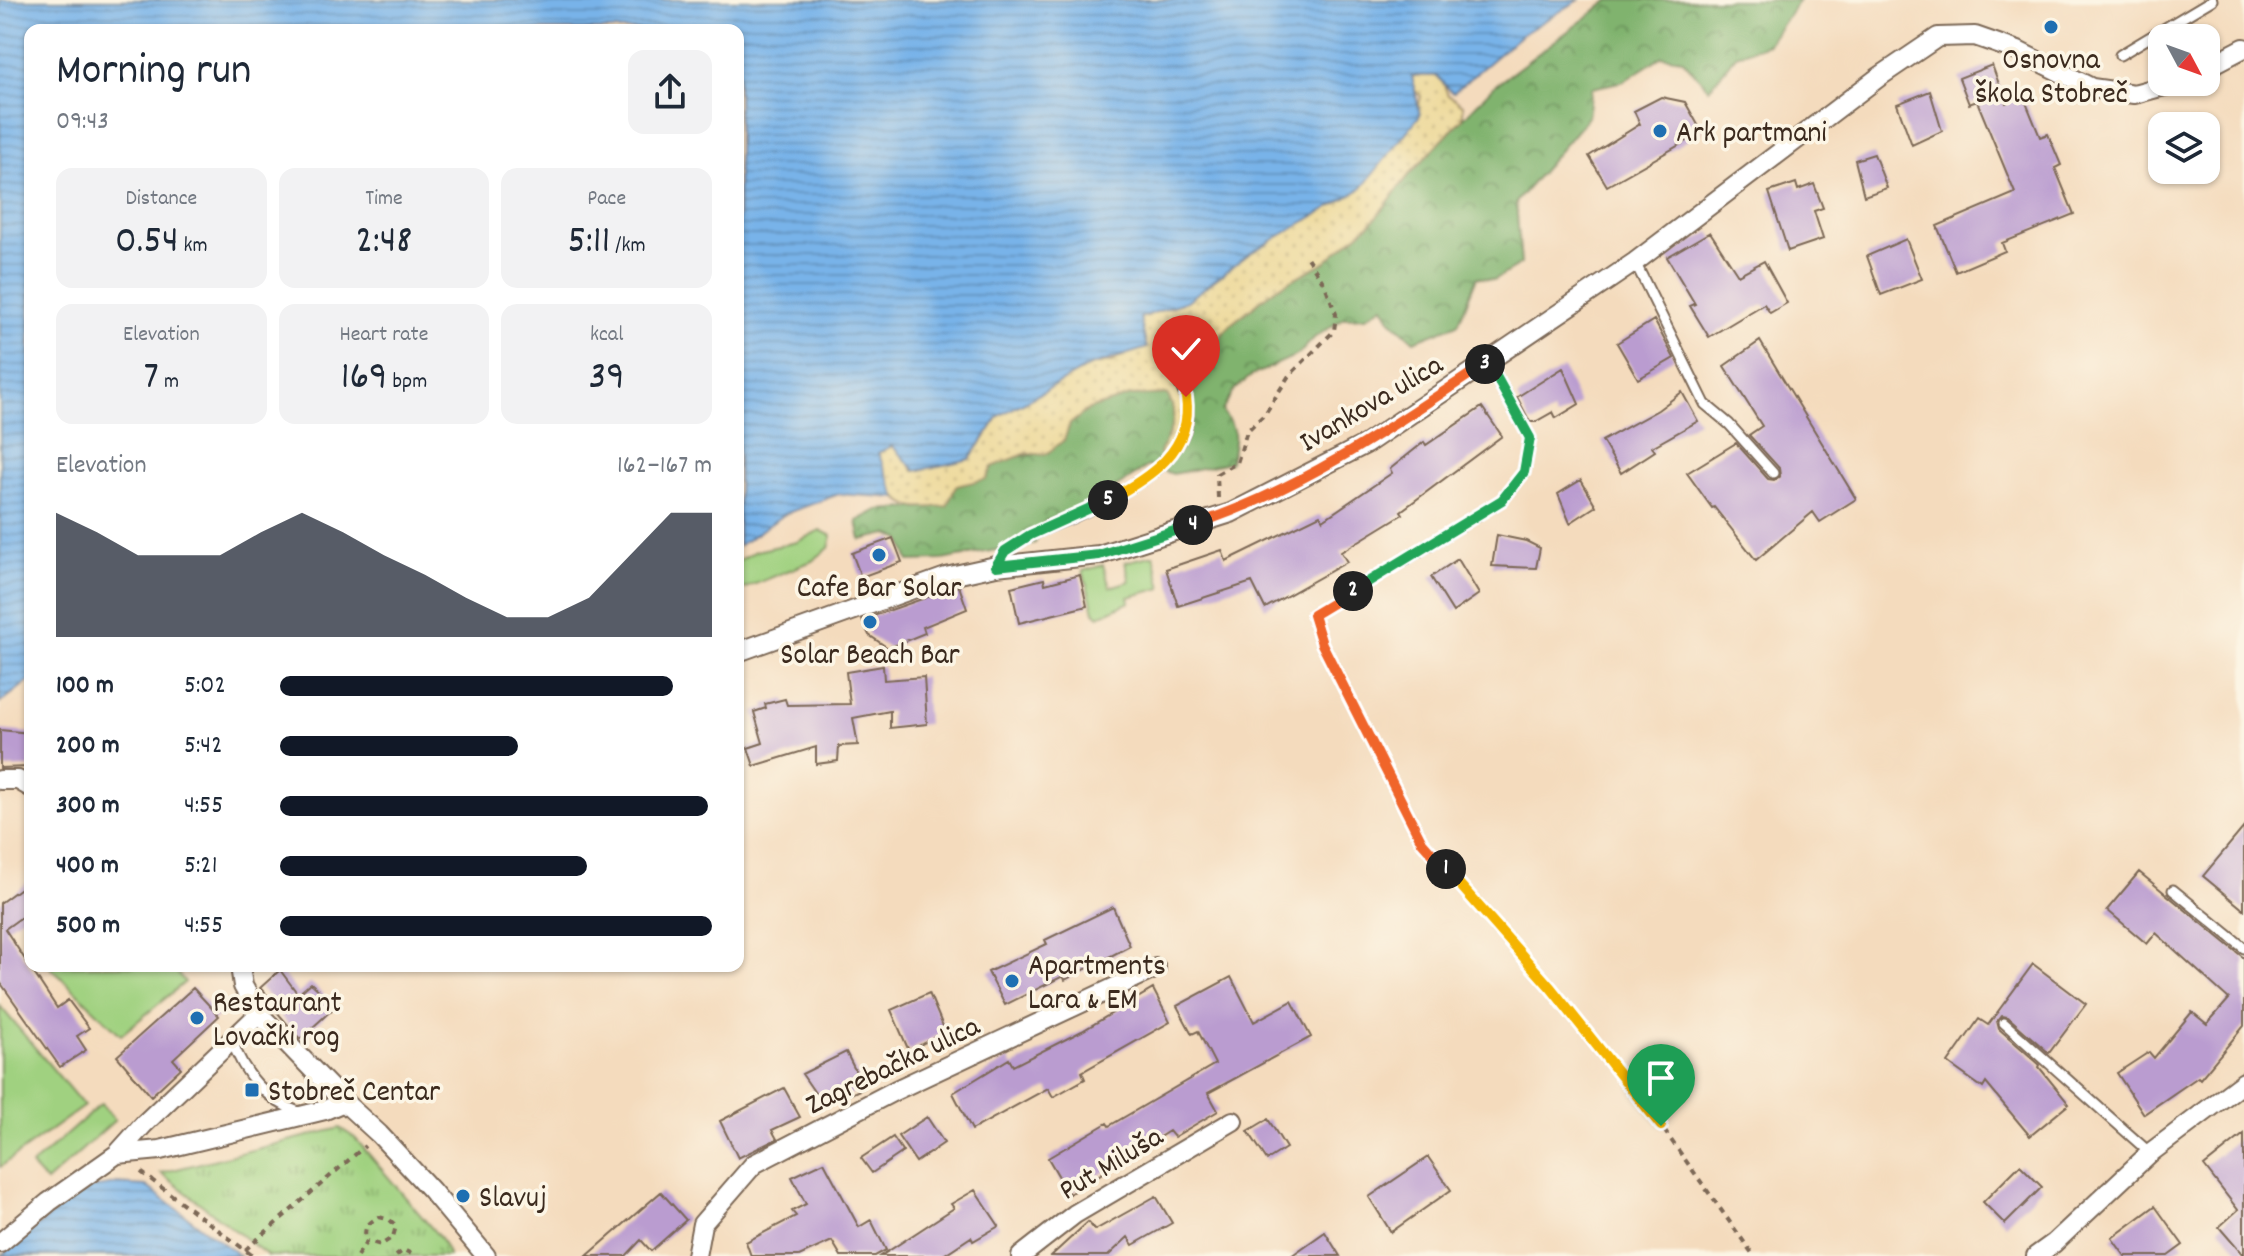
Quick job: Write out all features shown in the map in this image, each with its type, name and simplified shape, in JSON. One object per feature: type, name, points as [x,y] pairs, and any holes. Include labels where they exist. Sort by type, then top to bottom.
[{"type":"street","name":"Ivankova ulica","points":[[744,650],[946,577],[996,566],[1099,555],[1221,516],[1366,444],[1635,262],[1879,77],[1938,37],[1975,36],[2018,51],[2092,88],[2134,94],[2148,90]]},
{"type":"street","points":[[2220,61],[2244,48]]},
{"type":"street","points":[[0,780],[18,780],[24,784]]},
{"type":"street","name":"Zagrebačka ulica","points":[[696,1256],[702,1224],[754,1164],[896,1090],[1156,968]]},
{"type":"street","points":[[241,972],[243,986],[259,1014],[379,1134],[486,1256]]},
{"type":"street","points":[[0,1243],[49,1202],[117,1154],[144,1124],[259,1014]]},
{"type":"street","points":[[2036,1256],[2054,1243],[2150,1153],[2244,1082]]},
{"type":"street","points":[[117,1154],[160,1150],[306,1115],[344,1102]]},
{"type":"street","name":"Put Miluša","points":[[1021,1256],[1075,1214],[1233,1121]]},
{"type":"lane","points":[[2120,55],[2212,0]]},
{"type":"lane","points":[[1635,262],[1705,404],[1729,424],[1773,473]]},
{"type":"lane","points":[[1403,561],[1502,500],[1524,472],[1530,438],[1488,362]]},
{"type":"lane","points":[[996,566],[1005,551],[1030,535],[1123,492],[1156,471],[1169,457],[1185,431],[1188,412],[1186,397],[1168,364]]},
{"type":"lane","points":[[2173,890],[2244,948]]},
{"type":"lane","points":[[2004,1023],[2150,1153]]},
{"type":"lane","points":[[232,1040],[246,1072],[262,1090],[285,1107],[306,1115]]},
{"type":"path","points":[[1221,516],[1217,474],[1237,463],[1247,431],[1265,414],[1288,377],[1334,331],[1336,314],[1325,285],[1306,256]]},
{"type":"path","points":[[1403,561],[1313,615],[1322,644],[1393,785],[1422,842],[1551,988],[1661,1126],[1754,1256]]},
{"type":"path","points":[[245,1250],[379,1134]]},
{"type":"path","points":[[117,1154],[253,1256]]},
{"type":"path","points":[[379,1217],[390,1220],[396,1226],[393,1237],[381,1245],[367,1241],[364,1234],[367,1224],[379,1217]]},
{"type":"path","points":[[357,1256],[367,1241]]},
{"type":"path","points":[[396,1256],[404,1250],[415,1256]]},
{"type":"green space","points":[[1610,0],[1799,0],[1768,44],[1736,55],[1709,89],[1682,59],[1662,56],[1624,81],[1592,88],[1588,117],[1516,202],[1521,264],[1494,280],[1477,277],[1458,324],[1414,341],[1391,320],[1383,306],[1366,317],[1344,318],[1314,338],[1299,354],[1251,376],[1234,390],[1222,411],[1234,435],[1230,462],[1173,474],[1148,466],[1099,497],[1045,521],[1035,543],[942,560],[909,561],[901,539],[888,534],[861,540],[857,521],[878,510],[947,506],[956,486],[986,479],[992,467],[1011,459],[1045,454],[1064,440],[1070,424],[1089,409],[1130,396],[1167,394],[1171,402],[1172,424],[1159,454],[1193,395],[1190,383],[1212,346],[1231,324],[1276,288],[1325,262],[1373,221],[1409,175],[1493,87]]},
{"type":"green space","points":[[820,530],[832,536],[829,548],[812,561],[744,589],[744,558],[756,551],[797,542]]},
{"type":"green space","points":[[1154,555],[1162,588],[1129,597],[1130,602],[1099,616],[1094,611],[1083,571],[1103,565],[1110,587],[1130,581],[1125,562]]},
{"type":"green space","points":[[55,972],[177,972],[185,982],[121,1035]]},
{"type":"green space","points":[[0,1006],[84,1106],[0,1167]]},
{"type":"green space","points":[[101,1104],[115,1120],[46,1182],[31,1166]]},
{"type":"green space","points":[[340,1128],[355,1138],[441,1239],[449,1256],[268,1256],[161,1173]]},
{"type":"sand","points":[[1411,74],[1440,75],[1448,95],[1463,105],[1463,118],[1409,175],[1373,221],[1325,262],[1276,288],[1231,324],[1212,346],[1191,383],[1191,413],[1172,457],[1159,455],[1173,417],[1167,394],[1130,396],[1089,409],[1070,424],[1064,440],[1045,455],[1027,453],[992,467],[986,479],[956,486],[947,506],[916,507],[895,495],[879,464],[879,445],[890,441],[901,450],[914,471],[963,457],[978,447],[995,417],[1090,365],[1112,362],[1144,343],[1137,332],[1139,314],[1191,298],[1416,117],[1421,96],[1412,88]]},
{"type":"water","points":[[0,0],[1579,0],[1521,35],[1453,93],[1436,76],[1412,76],[1420,115],[1361,189],[1249,254],[1187,301],[1140,318],[1147,348],[1090,366],[999,416],[970,459],[916,471],[892,446],[878,453],[897,498],[839,494],[785,514],[744,542],[744,24],[24,24],[24,685],[0,703]]},
{"type":"water","points":[[116,1184],[146,1186],[240,1256],[1,1256],[68,1201],[91,1188]]},
{"type":"building","points":[[1992,65],[2006,103],[2023,95],[2040,137],[2048,134],[2061,165],[2055,168],[2074,214],[2002,243],[2005,251],[1956,272],[1937,226],[2015,193],[1977,101],[1969,104],[1959,78]]},
{"type":"building","points":[[1930,91],[1942,131],[1912,145],[1897,104]]},
{"type":"building","points":[[1661,97],[1685,102],[1702,132],[1607,186],[1589,156],[1640,124],[1634,111]]},
{"type":"building","points":[[1874,154],[1887,188],[1864,196],[1855,160]]},
{"type":"building","points":[[1796,183],[1798,190],[1814,184],[1823,208],[1814,211],[1823,239],[1788,251],[1769,192]]},
{"type":"building","points":[[1710,232],[1738,275],[1764,261],[1787,303],[1770,313],[1764,304],[1709,337],[1690,306],[1695,304],[1667,257]]},
{"type":"building","points":[[1906,239],[1922,279],[1881,295],[1867,256]]},
{"type":"building","points":[[1654,320],[1674,358],[1638,379],[1617,343]]},
{"type":"building","points":[[1760,341],[1856,499],[1820,522],[1813,512],[1756,560],[1687,473],[1736,443],[1768,479],[1774,480],[1780,476],[1779,468],[1749,435],[1762,426],[1724,366]]},
{"type":"building","points":[[1563,368],[1579,404],[1556,418],[1553,412],[1530,422],[1517,397]]},
{"type":"building","points":[[1682,392],[1698,421],[1652,447],[1655,451],[1621,473],[1602,441],[1658,410]]},
{"type":"building","points":[[1482,407],[1502,436],[1401,511],[1403,514],[1341,552],[1347,562],[1265,608],[1252,582],[1178,606],[1166,569],[1222,550],[1226,561],[1320,515],[1323,520],[1392,473],[1390,469],[1424,442],[1426,445]]},
{"type":"building","points":[[1581,480],[1596,506],[1570,523],[1558,494]]},
{"type":"building","points":[[1497,535],[1526,541],[1540,548],[1536,568],[1492,566]]},
{"type":"building","points":[[893,538],[902,562],[861,577],[852,553]]},
{"type":"building","points":[[1458,559],[1479,594],[1453,612],[1431,577]]},
{"type":"building","points":[[1080,575],[1087,606],[1019,623],[1011,587],[1044,579],[1045,584]]},
{"type":"building","points":[[959,586],[967,609],[923,627],[925,633],[888,648],[869,635],[862,620]]},
{"type":"building","points":[[883,666],[884,680],[924,677],[927,724],[890,728],[890,711],[853,718],[858,745],[839,746],[838,761],[816,764],[816,747],[754,766],[748,748],[763,743],[754,712],[766,708],[765,704],[785,699],[787,705],[850,704],[846,672]]},
{"type":"building","points":[[0,730],[24,732],[24,767],[0,768]]},
{"type":"building","points":[[2244,827],[2244,910],[2203,876]]},
{"type":"building","points":[[2139,872],[2244,958],[2244,1026],[2200,1079],[2198,1077],[2144,1114],[2117,1073],[2149,1052],[2154,1058],[2192,1012],[2207,1024],[2229,999],[2156,933],[2147,944],[2107,910]]},
{"type":"building","points":[[24,885],[24,915],[5,929],[24,958],[24,972],[33,972],[57,1008],[68,1000],[89,1028],[77,1036],[86,1050],[60,1067],[0,982],[0,903]]},
{"type":"building","points":[[1113,907],[1130,946],[1065,980],[1063,976],[1005,1005],[988,972]]},
{"type":"building","points":[[2033,964],[2086,1004],[2049,1053],[2008,1017],[2001,1016],[1997,1021],[1999,1029],[2040,1065],[2069,1104],[2030,1136],[1986,1083],[1983,1088],[1948,1063],[1979,1019],[1988,1025]]},
{"type":"building","points":[[282,972],[298,994],[311,983],[336,1006],[300,1039],[277,1012],[281,1009],[260,988]]},
{"type":"building","points":[[1231,977],[1254,1022],[1292,1001],[1311,1037],[1208,1093],[1218,1111],[1174,1137],[1169,1131],[1069,1194],[1048,1158],[1215,1064],[1198,1031],[1192,1034],[1177,1006]]},
{"type":"building","points":[[193,988],[219,1016],[173,1059],[181,1068],[151,1096],[117,1056]]},
{"type":"building","points":[[1153,989],[1170,1022],[1082,1072],[1085,1079],[1053,1097],[1048,1088],[972,1130],[953,1093],[1009,1059],[1013,1066],[1082,1031]]},
{"type":"building","points":[[929,993],[945,1031],[909,1051],[891,1010]]},
{"type":"building","points":[[846,1052],[864,1088],[824,1106],[802,1074]]},
{"type":"building","points":[[784,1088],[800,1117],[772,1130],[777,1139],[738,1158],[720,1121]]},
{"type":"building","points":[[927,1117],[944,1143],[916,1162],[898,1136]]},
{"type":"building","points":[[1268,1119],[1286,1148],[1267,1160],[1248,1131]]},
{"type":"building","points":[[2244,1134],[2244,1256],[2219,1227],[2238,1210],[2204,1166]]},
{"type":"building","points":[[893,1137],[903,1152],[872,1173],[861,1158]]},
{"type":"building","points":[[1428,1157],[1451,1190],[1391,1232],[1369,1197]]},
{"type":"building","points":[[824,1162],[859,1227],[871,1220],[886,1250],[875,1256],[841,1256],[832,1241],[799,1256],[751,1256],[746,1242],[796,1216],[792,1211],[806,1204],[792,1177]]},
{"type":"building","points":[[2020,1165],[2042,1187],[2005,1224],[1983,1202]]},
{"type":"building","points":[[975,1190],[999,1226],[973,1241],[971,1237],[942,1256],[881,1256],[954,1208],[951,1204]]},
{"type":"building","points":[[661,1192],[686,1220],[651,1251],[641,1240],[626,1256],[587,1256]]},
{"type":"building","points":[[1156,1196],[1172,1223],[1133,1245],[1128,1237],[1108,1256],[1051,1256],[1088,1222],[1095,1230]]},
{"type":"building","points":[[2155,1206],[2183,1245],[2168,1256],[2125,1256],[2112,1238]]},
{"type":"building","points":[[1325,1232],[1340,1256],[1291,1256]]},
{"type":"place","name":"Osnovna škola Stobreč","points":[[2051,27]]},
{"type":"place","name":"Ark partmani","points":[[1660,131]]},
{"type":"place","name":"Cafe Bar Solar","points":[[879,555]]},
{"type":"place","name":"Solar Beach Bar","points":[[870,622]]},
{"type":"place","name":"Apartments Lara & EM","points":[[1012,981]]},
{"type":"place","name":"Restaurant Lovački rog","points":[[197,1018]]},
{"type":"place","name":"Stobreč Centar","points":[[252,1090]]},
{"type":"place","name":"Slavuj","points":[[463,1196]]},
{"type":"route","points":[[1186,397],[1188,412],[1185,431],[1177,447],[1156,471],[1076,516],[1030,535],[1005,551],[996,566],[1099,555],[1231,513],[1366,444],[1488,362],[1530,438],[1524,472],[1502,500],[1313,615],[1322,644],[1422,842],[1551,988],[1661,1126]]}]
